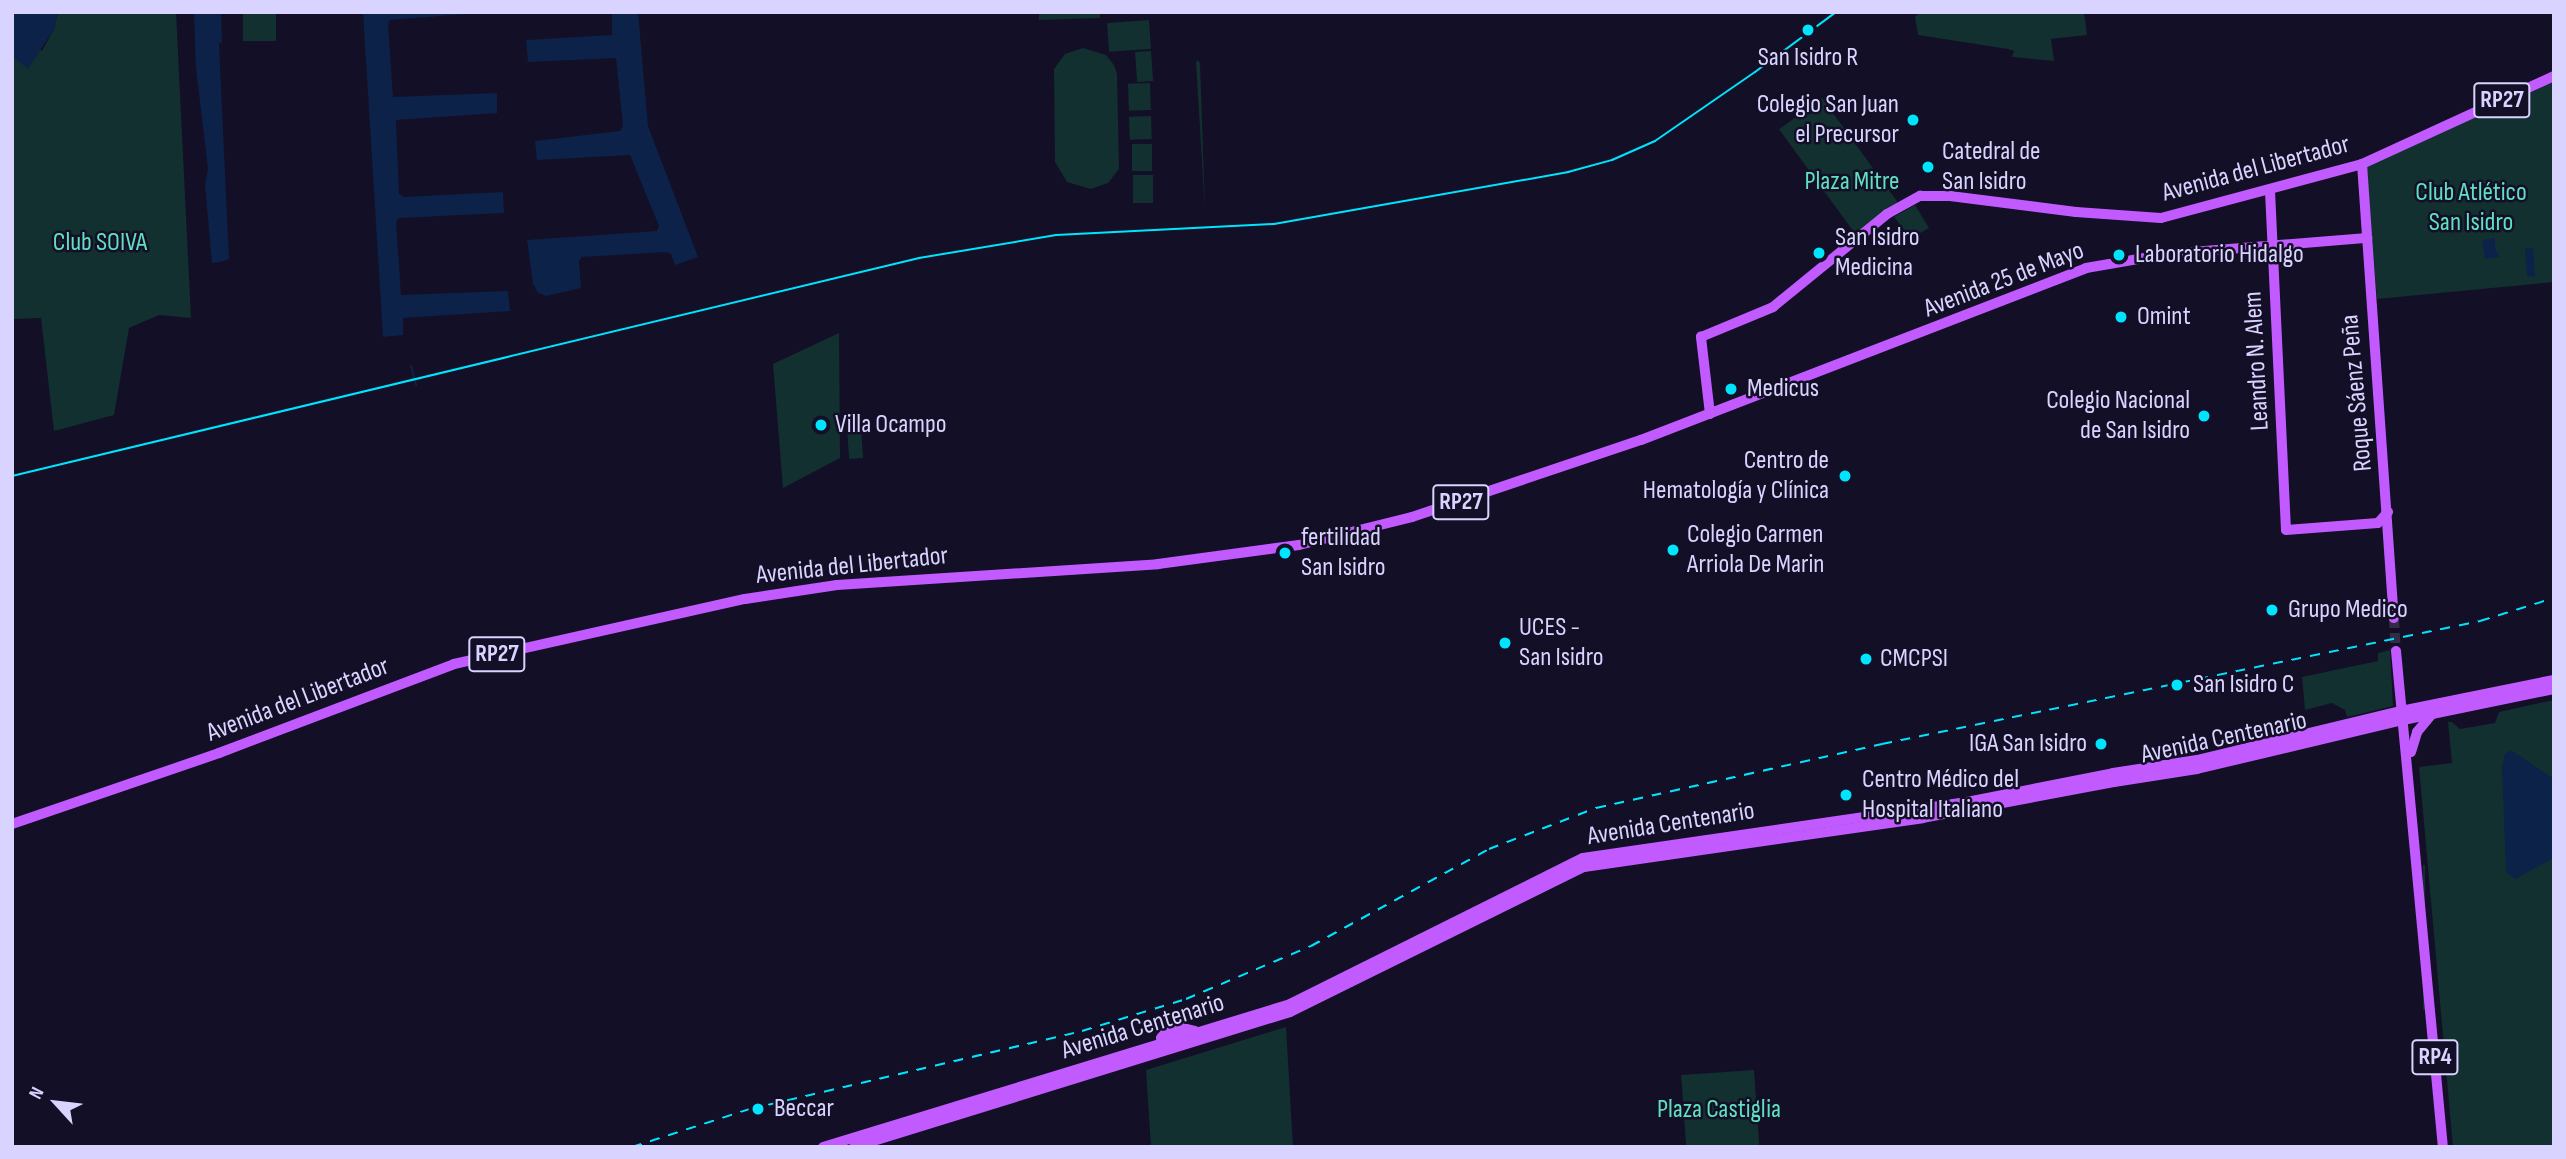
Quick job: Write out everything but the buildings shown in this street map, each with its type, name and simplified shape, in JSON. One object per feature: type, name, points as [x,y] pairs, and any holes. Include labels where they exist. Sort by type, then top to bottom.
[{"type":"main road","name":"Avenida del Libertador","points":[[12,824],[276,733],[357,699],[454,664],[745,599],[837,585],[1158,564],[1299,545],[1390,524],[1477,497],[1710,414],[1701,337],[1773,307],[1885,216],[1920,196],[1950,196],[2076,212],[2161,218],[2270,191],[2362,164],[2554,76]]},
{"type":"main road","name":"Roque Sáenz Peña","points":[[2362,164],[2394,618]]},
{"type":"main road","name":"Leandro N. Alem","points":[[2270,191],[2286,530],[2378,523]]},
{"type":"main road","name":"Avenida 25 de Mayo","points":[[1710,414],[2086,268],[2166,254],[2367,238]]},
{"type":"main road","points":[[2388,512],[2378,523],[2389,541]]},
{"type":"main road","name":"RP4","points":[[2396,651],[2417,844],[2444,1147]]},
{"type":"main road","points":[[2402,715],[2554,680]]},
{"type":"main road","points":[[2402,715],[2433,713],[2554,689]]},
{"type":"main road","points":[[2411,752],[2417,732],[2433,713]]},
{"type":"main road","name":"RP4","points":[[2402,715],[2408,727],[2411,752],[2419,830],[2417,844]]},
{"type":"main road","name":"Avenida Centenario","points":[[1164,1046],[1161,1038],[1165,1033],[1183,1028],[1199,1031],[1290,1003],[1583,858],[1967,802],[2113,772],[2197,760],[2402,715]]},
{"type":"main road","name":"Avenida Centenario","points":[[823,1147],[1164,1046],[1290,1012],[1584,867],[1922,818],[2197,769],[2402,715]]},
{"type":"main road","name":"Avenida Centenario","points":[[854,1147],[1164,1046]]},
{"type":"green space","name":"Club SOIVA","points":[[58,12],[176,12],[191,318],[159,315],[129,328],[114,415],[54,431],[41,318],[12,319],[12,56],[19,60],[36,54],[38,49],[42,51],[54,29]]},
{"type":"green space","points":[[243,12],[276,12],[276,41],[243,41]]},
{"type":"green space","points":[[1039,12],[1100,12],[1100,18],[1039,20]]},
{"type":"green space","points":[[1920,12],[2084,12],[2087,35],[2051,39],[2054,61],[2012,57],[2014,51],[2008,49],[1918,35],[1915,17]]},
{"type":"green space","points":[[1149,20],[1151,49],[1109,52],[1107,23]]},
{"type":"green space","points":[[1083,48],[1106,55],[1117,74],[1119,169],[1108,183],[1091,189],[1067,182],[1055,162],[1054,69],[1065,54]]},
{"type":"green space","points":[[1151,51],[1153,81],[1137,82],[1135,52]]},
{"type":"green space","points":[[1197,60],[1200,63],[1205,210],[1196,63]]},
{"type":"green space","name":"Club Atlético San Isidro","points":[[2554,82],[2554,282],[2377,299],[2366,166]]},
{"type":"green space","points":[[1150,83],[1151,110],[1129,111],[1128,84]]},
{"type":"green space","name":"Plaza Mitre","points":[[1822,98],[1898,203],[1856,234],[1779,129]]},
{"type":"green space","points":[[1151,116],[1152,139],[1130,140],[1129,117]]},
{"type":"green space","points":[[1132,144],[1152,144],[1152,171],[1132,171]]},
{"type":"green space","points":[[1133,175],[1153,175],[1153,203],[1133,203]]},
{"type":"green space","points":[[1915,205],[1929,228],[1911,238],[1894,217]]},
{"type":"green space","name":"Villa Ocampo","points":[[839,333],[840,458],[783,488],[773,364]]},
{"type":"green space","points":[[861,428],[863,458],[849,459],[847,429]]},
{"type":"green space","points":[[2390,650],[2393,706],[2347,717],[2345,710],[2332,703],[2305,710],[2302,677],[2378,661],[2378,653]]},
{"type":"green space","points":[[2554,700],[2554,1147],[2453,1147],[2419,767],[2452,763],[2448,722],[2460,729],[2495,723],[2499,712]]},
{"type":"green space","points":[[2423,865],[2425,865],[2425,1010]]},
{"type":"green space","points":[[1286,1027],[1293,1147],[1151,1147],[1146,1070]]},
{"type":"green space","name":"Plaza Castiglia","points":[[1754,1070],[1759,1147],[1686,1147],[1681,1075]]},
{"type":"water","points":[[12,12],[58,12],[54,29],[28,69],[12,56]]},
{"type":"water","points":[[194,12],[221,12],[222,42],[219,44],[229,259],[212,263],[205,185],[208,169],[196,68]]},
{"type":"water","points":[[363,12],[491,12],[390,20],[388,24],[393,97],[497,93],[497,113],[396,120],[399,194],[404,197],[503,192],[504,213],[399,218],[396,222],[401,295],[508,291],[510,311],[403,318],[403,335],[383,337]]},
{"type":"water","points":[[612,12],[638,12],[648,126],[698,257],[675,265],[671,254],[666,252],[582,257],[579,261],[581,288],[546,296],[538,293],[533,284],[527,240],[657,231],[659,226],[630,155],[537,160],[535,141],[620,131],[623,126],[616,58],[528,62],[526,40],[612,35]]},
{"type":"water","points":[[2495,238],[2495,249],[2500,257],[2485,259],[2482,240]]},
{"type":"water","points":[[2533,248],[2535,276],[2527,276],[2525,249]]},
{"type":"water","points":[[2511,750],[2554,779],[2554,858],[2515,879],[2506,872],[2502,767],[2505,754]]},
{"type":"waterway","points":[[411,366],[416,385]]},
{"type":"tunnel","points":[[2394,618],[2396,651]]},
{"type":"tram line","points":[[12,476],[919,258],[1056,235],[1274,224],[1568,172],[1612,160],[1655,141],[1836,12]]},
{"type":"railway","points":[[632,1147],[750,1109],[1082,1031],[1186,999],[1311,946],[1489,849],[1596,808],[1882,744],[2480,621],[2554,598]]},
{"type":"place","name":"San Isidro R","points":[[1808,30]]},
{"type":"place","name":"Colegio San Juan el Precursor","points":[[1913,120]]},
{"type":"place","name":"Catedral de San Isidro","points":[[1928,167]]},
{"type":"place","name":"San Isidro Medicina","points":[[1819,253]]},
{"type":"place","name":"Laboratorio Hidalgo","points":[[2119,255]]},
{"type":"place","name":"Omint","points":[[2121,317]]},
{"type":"place","name":"Medicus","points":[[1731,389]]},
{"type":"place","name":"Colegio Nacional de San Isidro","points":[[2204,416]]},
{"type":"place","name":"Villa Ocampo","points":[[821,425]]},
{"type":"place","name":"Centro de Hematología y Clínica","points":[[1845,476]]},
{"type":"place","name":"Colegio Carmen Arriola De Marin","points":[[1673,550]]},
{"type":"place","name":"fertilidad San Isidro","points":[[1285,553]]},
{"type":"place","name":"Grupo Medico","points":[[2272,610]]},
{"type":"place","name":"UCES - San Isidro","points":[[1505,643]]},
{"type":"place","name":"CMCPSI","points":[[1866,659]]},
{"type":"place","name":"San Isidro C","points":[[2177,685]]},
{"type":"place","name":"IGA San Isidro","points":[[2101,744]]},
{"type":"place","name":"Centro Médico del Hospital Italiano","points":[[1846,795]]},
{"type":"place","name":"Beccar","points":[[758,1109]]}]
